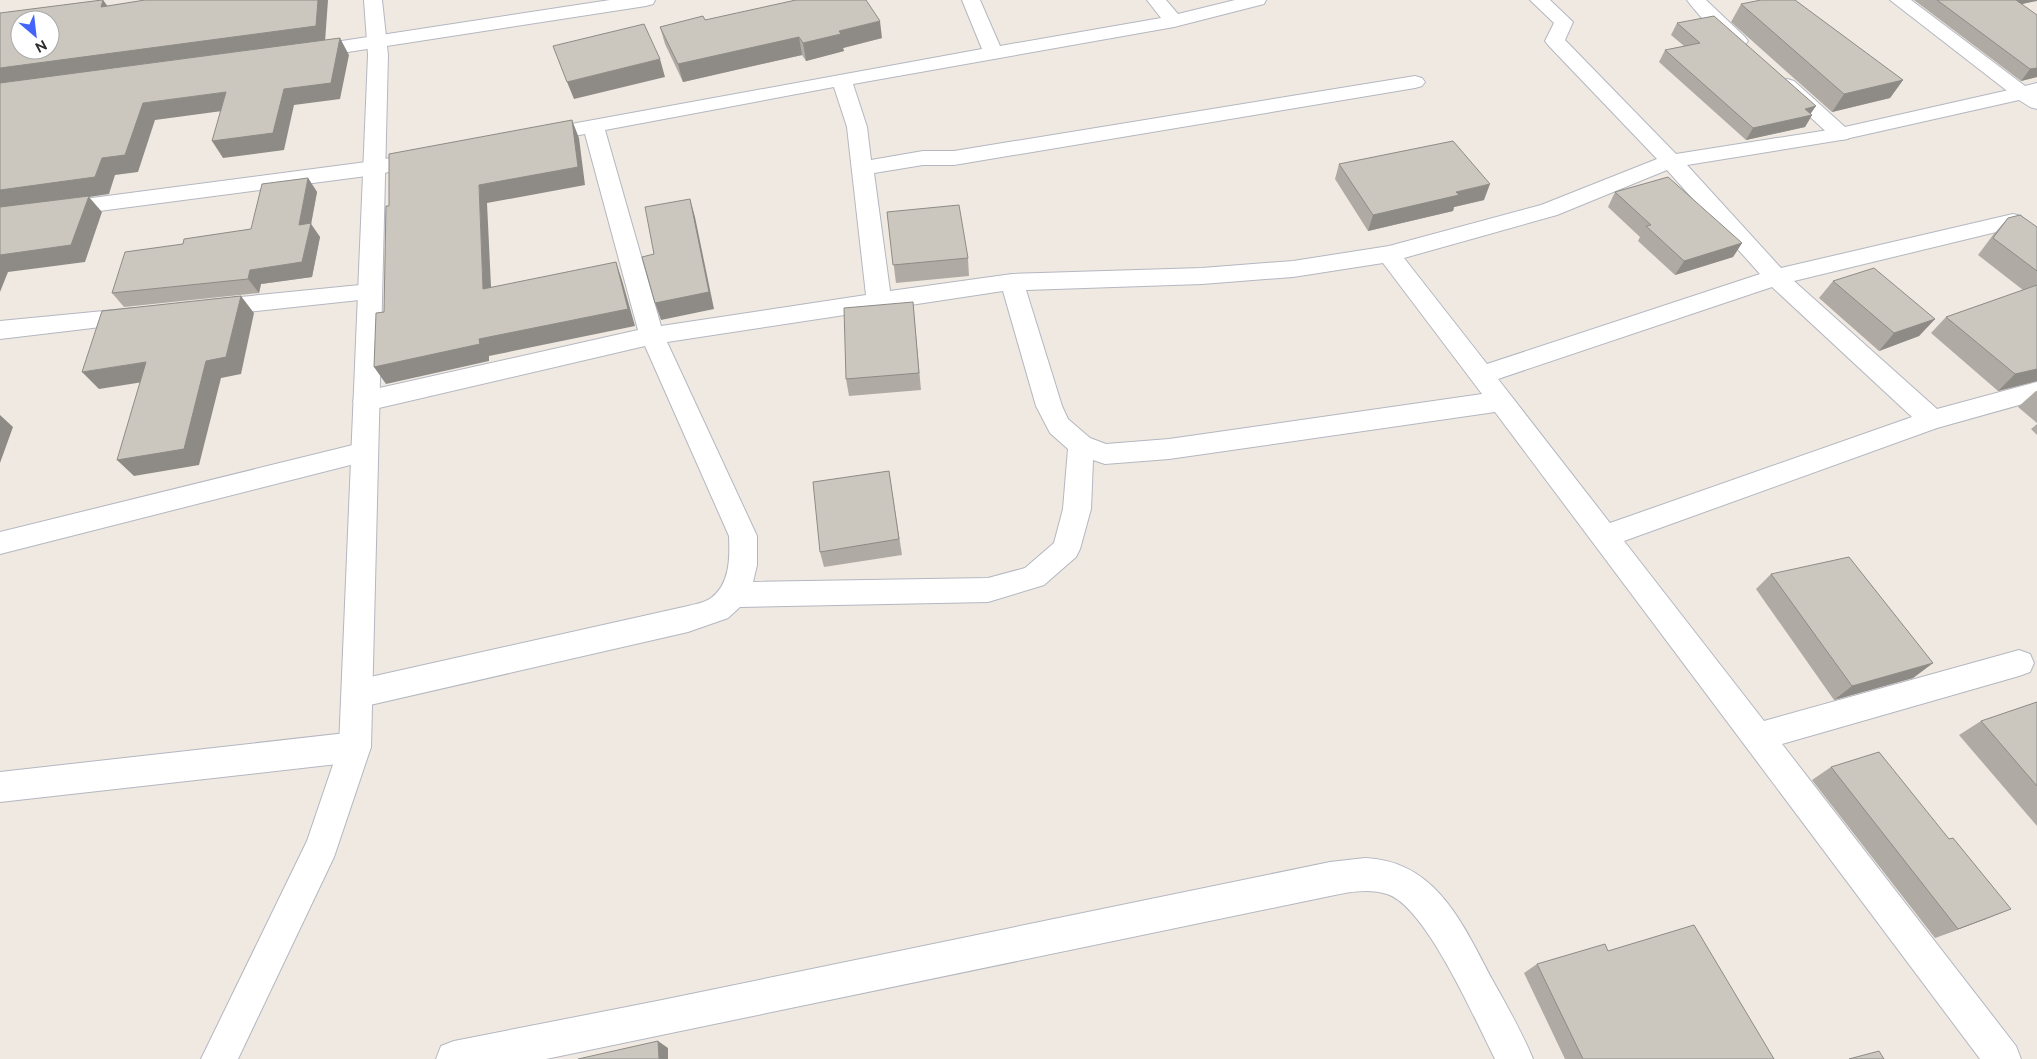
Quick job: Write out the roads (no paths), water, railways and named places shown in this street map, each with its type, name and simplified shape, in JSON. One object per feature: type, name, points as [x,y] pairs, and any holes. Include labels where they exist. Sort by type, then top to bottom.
[{"type":"street","points":[[219,1059],[322,846],[355,747],[374,168],[376,43],[373,0]]},
{"type":"street","points":[[287,55],[376,43],[646,0]]},
{"type":"street","points":[[971,0],[994,54]]},
{"type":"street","points":[[1156,0],[1174,21]]},
{"type":"street","points":[[517,141],[842,80],[1174,21],[1257,0]]},
{"type":"street","points":[[1539,0],[1564,22],[1555,41],[1671,161],[1776,277],[1932,420]]},
{"type":"street","points":[[1696,0],[1711,17],[1754,56]]},
{"type":"street","points":[[1899,0],[2032,95]]},
{"type":"street","points":[[1776,75],[1841,134]]},
{"type":"street","points":[[842,80],[858,127],[860,159],[863,168],[878,301]]},
{"type":"street","points":[[863,168],[923,158],[954,158],[1415,82]]},
{"type":"street","points":[[366,401],[652,336],[878,301],[1012,282],[1202,276],[1284,270],[1389,254],[1549,210],[1671,161],[1841,134],[2032,95]]},
{"type":"street","points":[[357,694],[688,619],[720,608],[733,594],[742,572],[745,552],[743,536],[652,336],[593,126]]},
{"type":"street","points":[[0,217],[374,168],[450,153]]},
{"type":"street","points":[[1482,375],[1776,277],[2013,221]]},
{"type":"street","points":[[1389,254],[2003,1059]]},
{"type":"street","points":[[1012,282],[1048,406],[1059,426],[1081,445],[1105,454],[1169,449],[1502,402]]},
{"type":"street","points":[[185,311],[370,292]]},
{"type":"street","points":[[0,330],[156,314]]},
{"type":"street","points":[[1604,536],[1932,420],[2037,390]]},
{"type":"street","points":[[733,594],[988,590],[1034,577],[1066,549],[1077,509],[1081,445]]},
{"type":"street","points":[[0,543],[365,452]]},
{"type":"street","points":[[1757,737],[2019,663]]},
{"type":"street","points":[[0,787],[355,747]]},
{"type":"street","points":[[454,1059],[662,1018],[1297,886],[1364,875],[1387,877],[1403,883],[1429,906],[1448,932],[1515,1059]]}]
